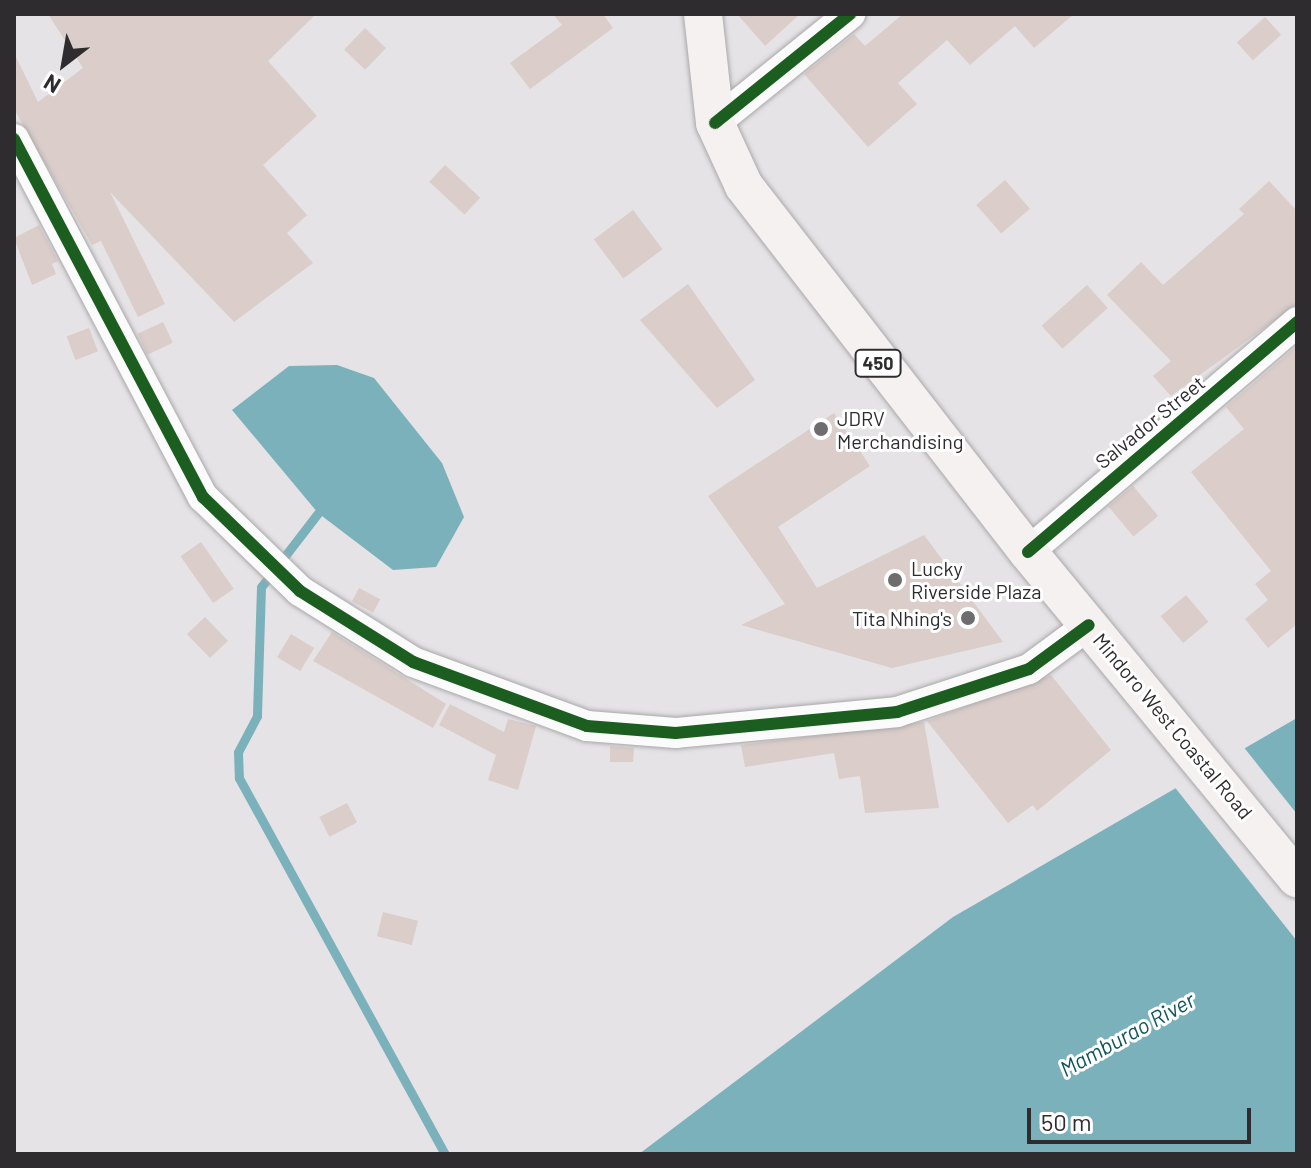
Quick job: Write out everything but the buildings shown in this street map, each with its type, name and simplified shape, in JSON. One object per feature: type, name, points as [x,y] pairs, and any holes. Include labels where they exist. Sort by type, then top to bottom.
[{"type":"main road","name":"Mindoro West Coastal Road","points":[[703,14],[715,123],[727,156],[788,249],[1028,552],[1201,757],[1297,878]]},
{"type":"street","points":[[715,123],[850,14]]},
{"type":"street","points":[[14,139],[203,497],[300,591],[413,662],[587,726],[676,733],[897,712],[1029,669],[1089,625]]},
{"type":"street","name":"Salvador Street","points":[[1028,552],[1297,322]]},
{"type":"water","points":[[337,365],[374,378],[442,463],[464,517],[436,567],[393,570],[318,513],[232,410],[289,366]]},
{"type":"water","name":"Mamburao River","points":[[1297,718],[1297,1154],[639,1154],[953,917]]},
{"type":"pier","points":[[1242,745],[1297,814],[1297,941],[1173,785]]},
{"type":"waterway","points":[[318,513],[261,587],[257,716],[238,752],[239,778],[445,1154]]},
{"type":"cycle path","points":[[715,123],[850,14]]},
{"type":"cycle path","points":[[14,139],[203,497],[300,591],[413,662],[587,726],[676,733],[897,712],[1029,669],[1089,625]]},
{"type":"cycle path","points":[[1028,552],[1297,322]]},
{"type":"place","name":"JDRV Merchandising","points":[[821,429]]},
{"type":"place","name":"Lucky Riverside Plaza","points":[[895,580]]},
{"type":"place","name":"Tita Nhing's","points":[[968,618]]}]
